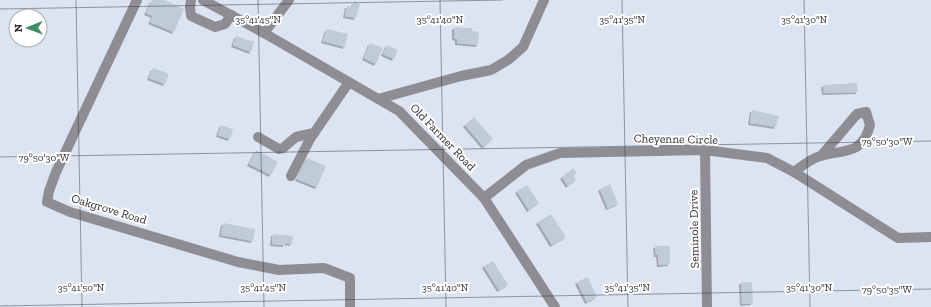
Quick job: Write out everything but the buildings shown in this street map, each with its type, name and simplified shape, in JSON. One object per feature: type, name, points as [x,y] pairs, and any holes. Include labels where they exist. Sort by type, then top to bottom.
[{"type":"street","name":"Oakgrove Road","points":[[138,0],[56,172],[49,191],[48,202],[70,212],[238,262],[279,270],[324,268],[350,278],[350,307]]},
{"type":"street","points":[[191,0],[191,16],[214,27],[225,24],[231,15]]},
{"type":"street","name":"Old Farmer Road","points":[[203,0],[264,33],[399,111],[484,198],[554,307]]},
{"type":"street","points":[[264,33],[289,0]]},
{"type":"street","points":[[378,99],[461,76],[491,70],[508,60],[523,47],[544,0]]},
{"type":"street","points":[[291,176],[314,133],[349,82]]},
{"type":"street","points":[[794,172],[810,160],[853,149],[863,142],[870,125],[866,112],[857,114],[821,156]]},
{"type":"street","points":[[258,138],[279,149],[283,148],[296,137],[314,133]]},
{"type":"street","name":"Cheyenne Circle","points":[[484,198],[526,165],[560,153],[705,150],[767,158],[794,172],[898,238],[931,237]]},
{"type":"street","name":"Seminole Drive","points":[[705,150],[707,307]]}]
